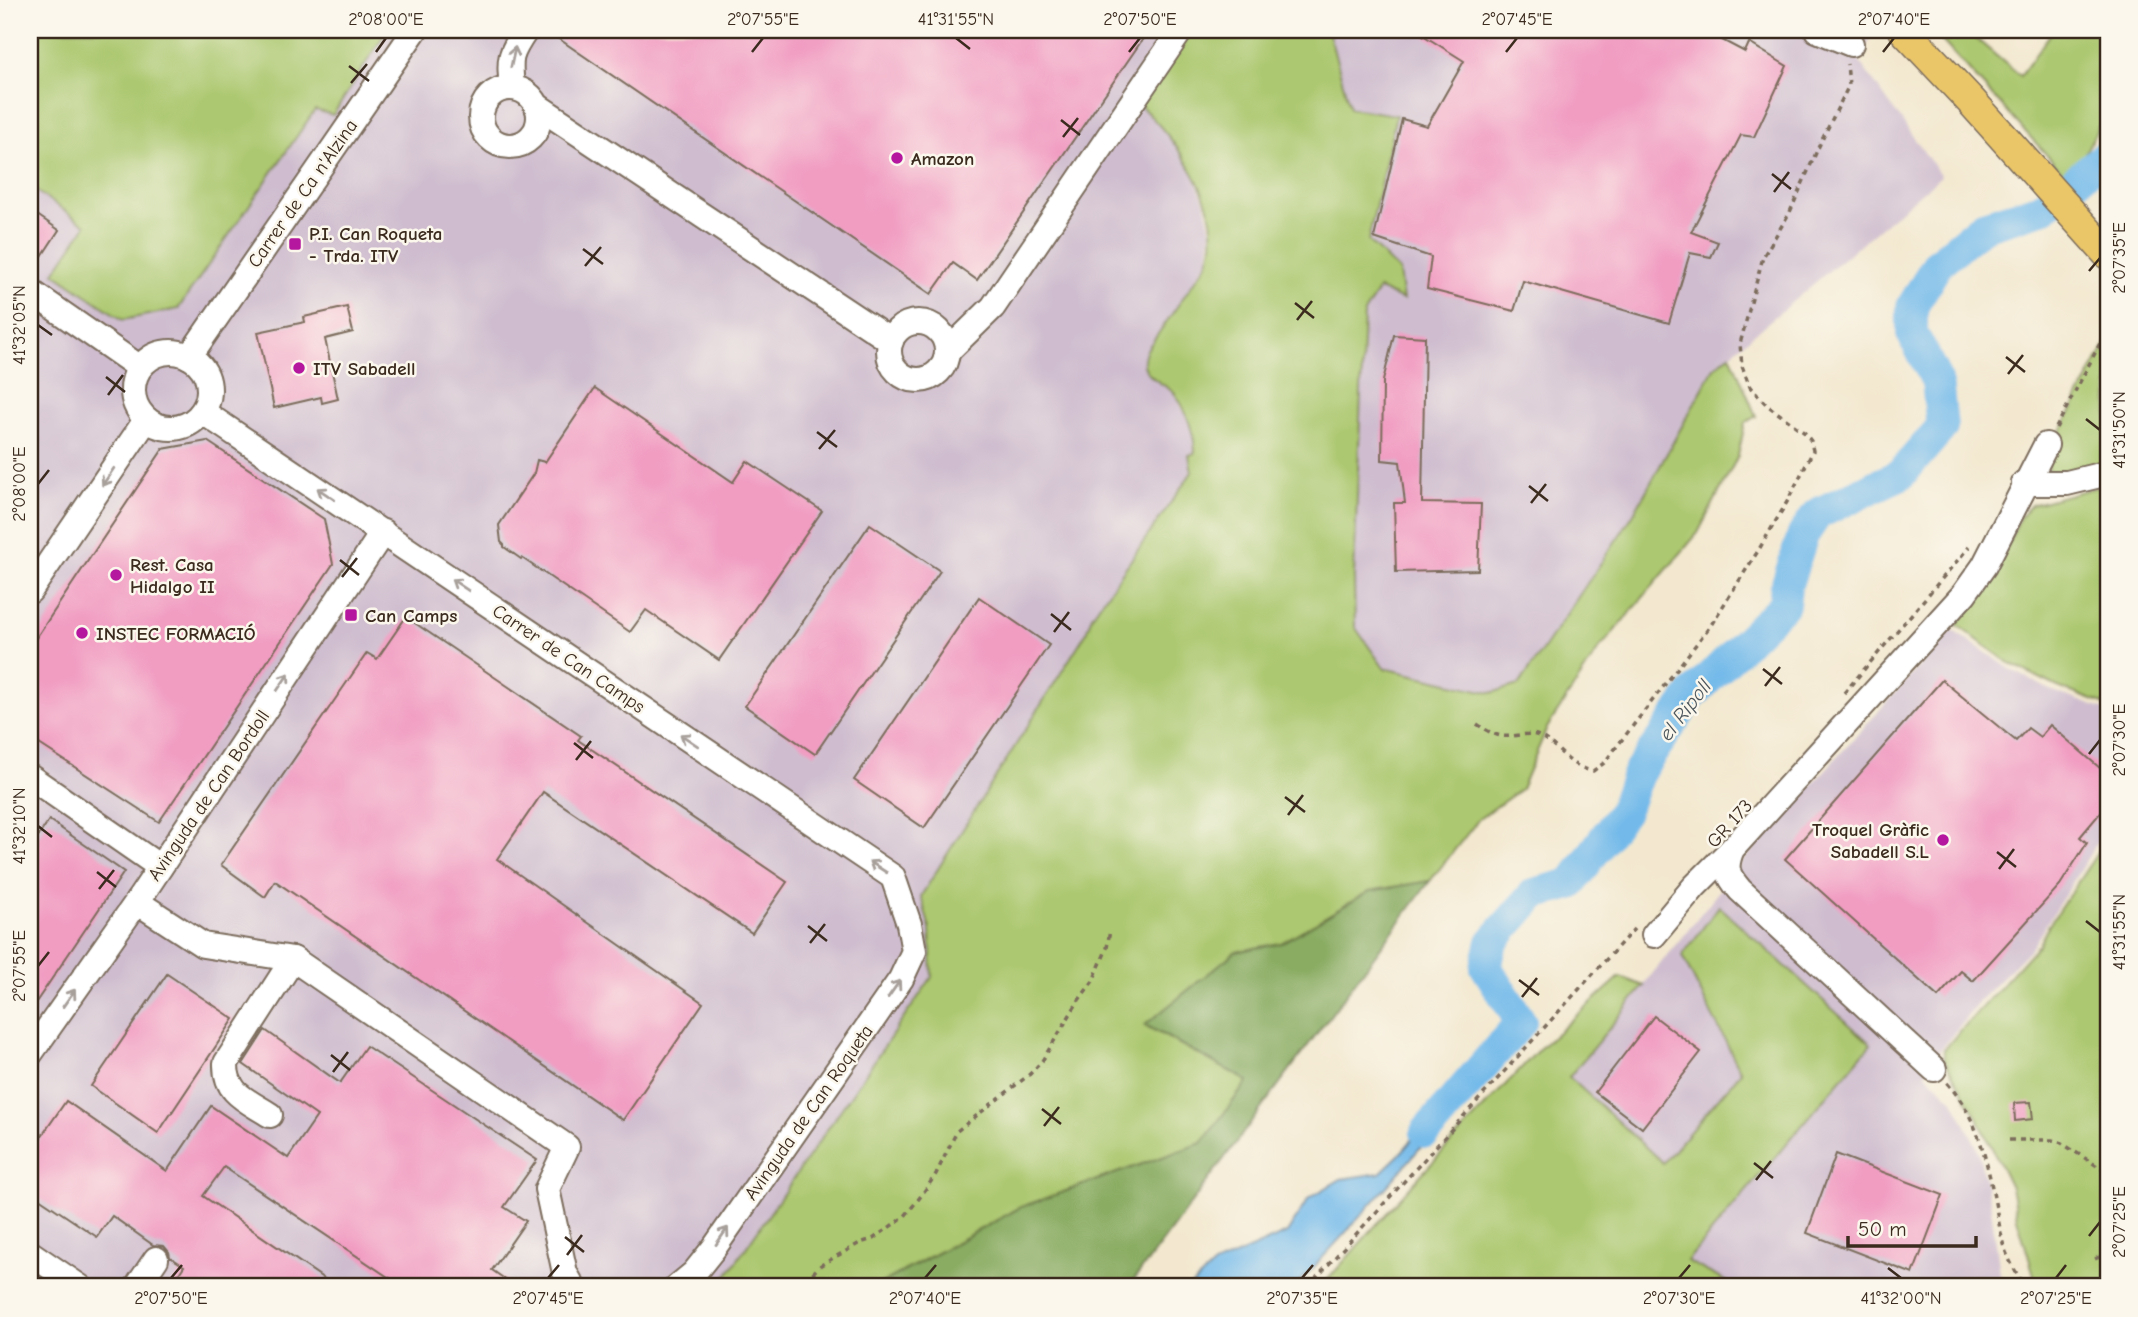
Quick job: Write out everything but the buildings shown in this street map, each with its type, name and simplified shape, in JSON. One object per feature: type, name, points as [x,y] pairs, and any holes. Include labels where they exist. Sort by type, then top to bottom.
[{"type":"main road","points":[[1905,30],[2108,254]]},
{"type":"street","name":"Carrer de Ca n'Alzina","points":[[189,357],[415,30]]},
{"type":"street","points":[[512,88],[509,63],[512,50],[526,30]]},
{"type":"street","points":[[947,348],[943,335],[936,328],[917,321],[898,329],[890,347],[893,366],[908,378],[926,379],[941,369],[947,348],[985,302],[1172,30]]},
{"type":"street","points":[[947,348],[993,307],[1181,30]]},
{"type":"street","points":[[1817,30],[1848,52]]},
{"type":"street","points":[[537,111],[533,135],[518,145],[500,144],[491,139],[481,122],[484,102],[499,89],[512,88],[527,93],[537,111],[890,347]]},
{"type":"street","points":[[30,291],[139,367]]},
{"type":"street","points":[[179,352],[189,357],[199,364],[206,375],[208,400],[203,412],[183,427],[157,427],[146,420],[133,401],[134,377],[139,367],[157,354],[179,352]]},
{"type":"street","name":"Carrer de Can Camps","points":[[203,412],[893,877],[909,924]]},
{"type":"street","points":[[30,591],[146,420]]},
{"type":"street","points":[[1645,931],[1732,849],[1964,594],[1984,566],[2024,483],[2046,445]]},
{"type":"street","points":[[2024,483],[2067,483],[2108,473]]},
{"type":"street","name":"Avinguda de Can Bordoll","points":[[30,1054],[160,867],[383,532]]},
{"type":"street","points":[[30,777],[160,867]]},
{"type":"street","points":[[1732,849],[1727,861],[1729,877],[1740,890],[1934,1069]]},
{"type":"street","points":[[136,902],[204,945],[293,959],[567,1147],[547,1189],[565,1273],[573,1287]]},
{"type":"street","name":"Avinguda de Can Roqueta","points":[[677,1287],[694,1273],[714,1248],[901,979],[914,951],[909,924]]},
{"type":"street","points":[[270,1115],[238,1094],[228,1083],[226,1063],[293,959]]},
{"type":"street","points":[[30,1253],[80,1287]]},
{"type":"street","points":[[137,1287],[156,1259]]},
{"type":"path","points":[[1477,724],[1493,734],[1503,736],[1535,734],[1546,740],[1579,769],[1593,771],[1604,763],[1711,625],[1787,502],[1813,452],[1811,441],[1805,433],[1766,405],[1750,387],[1742,366],[1741,344],[1763,257],[1790,212],[1849,85],[1848,52]]},
{"type":"path","points":[[2046,445],[2108,328]]},
{"type":"path","points":[[1837,701],[1973,543]]},
{"type":"path","points":[[797,1287],[821,1265],[873,1239],[905,1216],[936,1174],[957,1130],[1030,1074],[1047,1054],[1093,981],[1107,948],[1110,930]]},
{"type":"path","points":[[1308,1287],[1645,931]]},
{"type":"path","points":[[1934,1069],[1961,1098],[1975,1129],[1988,1162],[2002,1239],[2009,1260],[2024,1287]]},
{"type":"path","points":[[2009,1140],[2060,1142],[2108,1172]]},
{"type":"path","points":[[2095,1258],[2108,1252]]},
{"type":"shaded area","points":[[387,30],[1190,30],[1138,104],[1171,138],[1191,168],[1204,201],[1211,232],[1208,259],[1145,355],[1144,361],[1145,368],[1154,379],[1175,395],[1187,418],[1195,439],[1195,453],[1189,455],[1192,472],[1092,616],[1086,633],[921,896],[930,929],[932,977],[719,1287],[30,1287],[30,187],[86,225],[315,110],[333,115]]},
{"type":"shaded area","points":[[1328,30],[1875,30],[1859,61],[1941,176],[1714,368],[1633,515],[1519,685],[1491,693],[1384,668],[1355,627],[1354,577],[1364,313],[1379,289],[1402,299],[1399,271],[1367,242],[1396,115],[1350,108]]},
{"type":"shaded area","points":[[1952,630],[2012,670],[2050,690],[2108,711],[2106,828],[2033,946],[1983,997],[1925,1073],[1953,1100],[1977,1147],[1990,1201],[2002,1287],[1736,1287],[1687,1262],[1871,1044],[1719,907],[1683,957],[1741,1072],[1663,1164],[1569,1077],[1744,860]]},
{"type":"green space","points":[[30,30],[387,30],[333,115],[315,110],[178,309],[123,320],[54,273],[86,225],[30,187]]},
{"type":"green space","points":[[1190,30],[1328,30],[1350,108],[1396,115],[1368,241],[1399,271],[1403,300],[1379,289],[1364,313],[1354,577],[1355,627],[1384,668],[1491,693],[1519,685],[1633,515],[1714,368],[1730,354],[1756,416],[1745,423],[1738,456],[1698,533],[1599,649],[1547,728],[1521,789],[1479,819],[1430,881],[1370,891],[1281,943],[1235,952],[1146,1026],[1248,1081],[1202,1143],[1021,1207],[875,1287],[719,1287],[932,977],[930,929],[921,896],[1086,633],[1092,616],[1192,472],[1189,455],[1195,453],[1195,446],[1186,414],[1175,394],[1147,372],[1144,360],[1146,351],[1209,258],[1212,238],[1210,216],[1203,195],[1181,153],[1138,104]]},
{"type":"green space","points":[[1932,30],[1966,30],[2020,76],[2053,30],[2108,30],[2108,108],[2082,159],[2067,177]]},
{"type":"green space","points":[[2108,340],[2108,463],[2050,480],[2046,460]]},
{"type":"green space","points":[[2108,484],[2108,706],[2058,687],[2009,663],[1957,625],[1994,577],[2020,517],[2031,505]]},
{"type":"green space","points":[[2108,837],[2108,1287],[2033,1287],[2034,1275],[2011,1187],[1979,1121],[1944,1059],[1944,1049],[2039,944]]},
{"type":"green space","points":[[1430,881],[1134,1280],[1125,1287],[875,1287],[1021,1207],[1202,1143],[1248,1081],[1145,1025],[1235,952],[1281,943],[1370,891]]},
{"type":"green space","points":[[1719,906],[1871,1044],[1687,1261],[1736,1287],[1321,1287],[1416,1180],[1539,1049],[1620,977],[1644,986],[1569,1077],[1663,1163],[1741,1072],[1682,956]]},
{"type":"water","points":[[1447,1100],[1453,1101],[1453,1107],[1376,1199],[1295,1287],[1190,1287],[1214,1265],[1287,1233],[1309,1198],[1341,1179],[1380,1173]]},
{"type":"waterway","name":"el Ripoll","points":[[1426,1132],[1521,1022],[1486,967],[1492,942],[1534,894],[1571,884],[1624,811],[1638,773],[1691,696],[1784,604],[1786,587],[1803,535],[1817,514],[1901,474],[1942,427],[1937,381],[1912,333],[1912,307],[1938,263],[1983,226],[2042,208],[2108,154]]},
{"type":"place","name":"Amazon","points":[[897,158]]},
{"type":"place","name":"P.I. Can Roqueta - Trda. ITV","points":[[295,244]]},
{"type":"place","name":"ITV Sabadell","points":[[299,368]]},
{"type":"place","name":"Rest. Casa Hidalgo II","points":[[116,575]]},
{"type":"place","name":"Can Camps","points":[[351,615]]},
{"type":"place","name":"INSTEC FORMACIÓ","points":[[82,633]]},
{"type":"place","name":"Troquel Gràfic Sabadell S.L","points":[[1943,840]]}]
